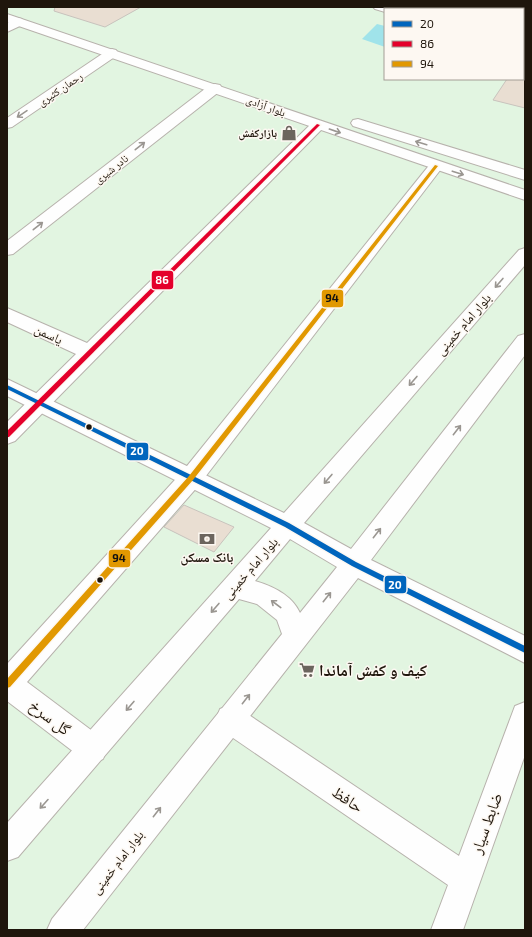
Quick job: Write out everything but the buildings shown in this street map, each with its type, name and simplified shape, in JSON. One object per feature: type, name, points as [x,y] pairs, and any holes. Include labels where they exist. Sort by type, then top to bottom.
[{"type":"main road","name":"بلوار آزادی","points":[[7,9],[340,118],[525,175]]},
{"type":"main road","name":"بلوار آزادی","points":[[11,22],[112,53],[436,166],[525,195]]},
{"type":"main road","name":"رحمان کثیری","points":[[7,124],[112,53]]},
{"type":"main road","name":"نادر شیری","points":[[7,250],[215,88]]},
{"type":"main road","points":[[7,435],[318,125]]},
{"type":"main road","points":[[7,684],[191,478],[436,166]]},
{"type":"main road","name":"بلوار امام خمینی","points":[[7,846],[525,254]]},
{"type":"main road","name":"یاسمن","points":[[7,314],[90,353]]},
{"type":"main road","name":"بلوار امام خمینی","points":[[64,930],[354,564],[525,341]]},
{"type":"main road","points":[[7,386],[287,525],[354,564],[525,650]]},
{"type":"main road","points":[[234,586],[264,595],[287,612],[296,636]]},
{"type":"main road","name":"گل سرخ","points":[[7,684],[93,749]]},
{"type":"main road","name":"ضابط سیار","points":[[447,930],[525,716]]},
{"type":"main road","name":"حافظ","points":[[230,719],[466,879]]},
{"type":"green space","points":[[7,7],[525,7],[525,930],[7,930]]},
{"type":"water","points":[[377,24],[384,26],[384,47],[362,39]]},
{"type":"transit line","name":"86","points":[[7,435],[318,125]]},
{"type":"transit line","name":"94","points":[[7,684],[191,478],[436,166]]},
{"type":"transit line","name":"20","points":[[7,387],[287,525],[354,564],[525,650]]},
{"type":"place","name":"بازارکفش","points":[[289,133]]},
{"type":"place","name":"بانک مسکن","points":[[207,539]]},
{"type":"place","name":"کیف و کفش آماندا","points":[[307,670]]}]
